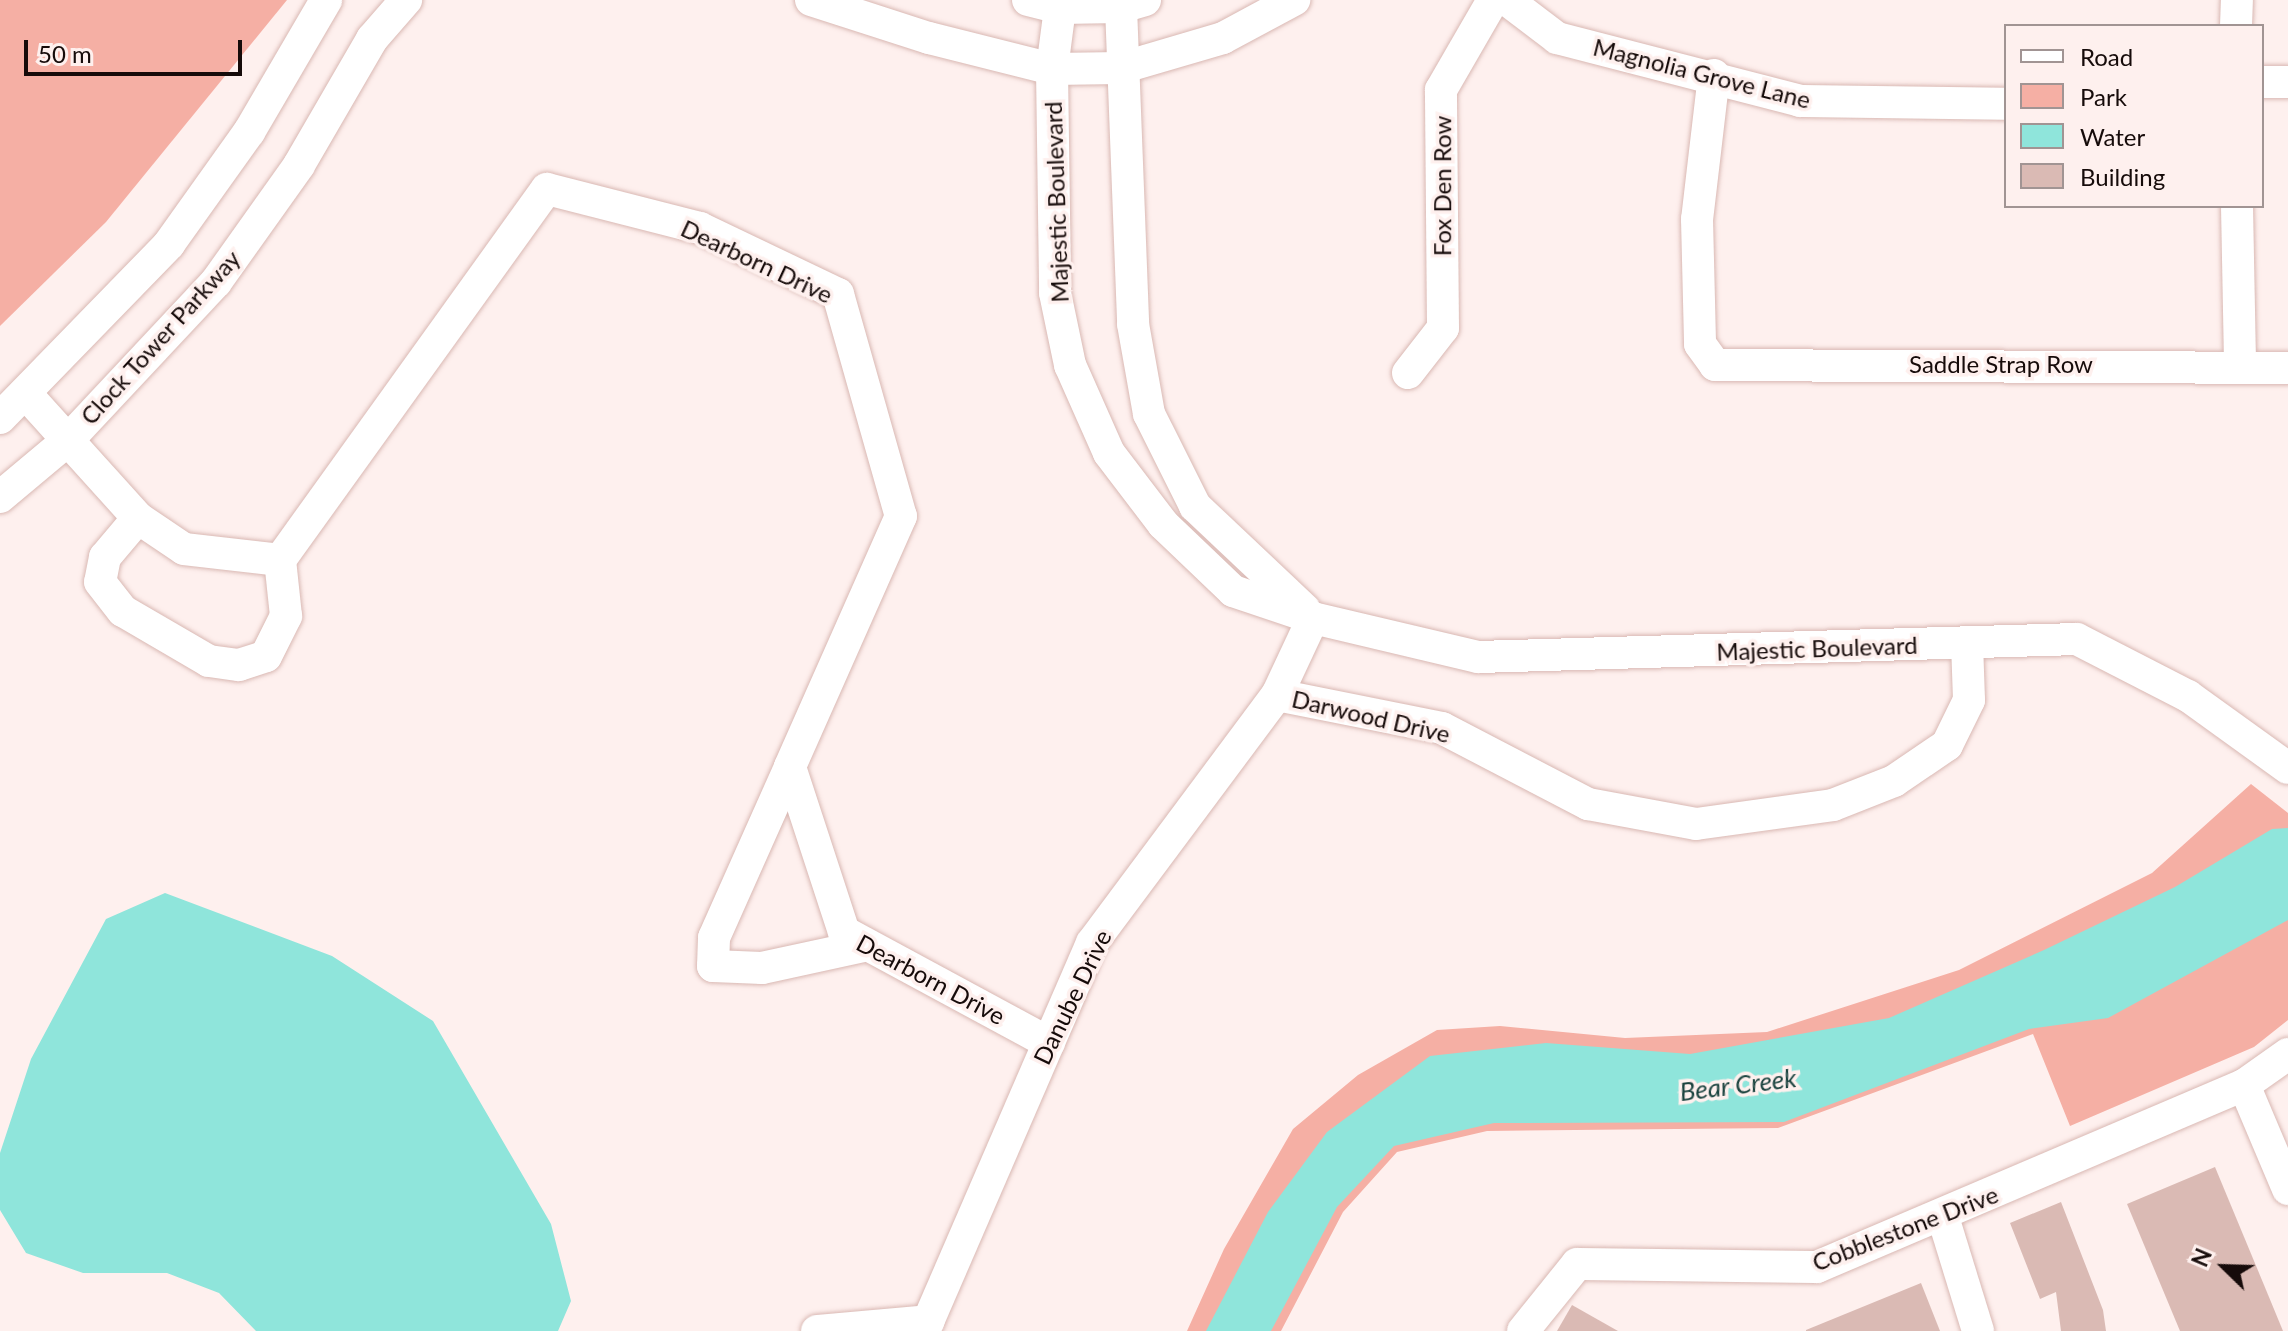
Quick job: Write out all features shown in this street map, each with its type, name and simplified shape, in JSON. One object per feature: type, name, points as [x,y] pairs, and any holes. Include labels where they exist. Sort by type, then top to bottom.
[{"type":"street","points":[[0,418],[27,395],[169,244],[249,132],[326,0]]},
{"type":"street","name":"Clock Tower Parkway","points":[[0,497],[69,439],[216,282],[299,165],[372,39],[406,0]]},
{"type":"street","points":[[811,0],[1052,69],[1121,68],[1223,38],[1294,0]]},
{"type":"street","points":[[1028,0],[1060,8],[1133,4],[1121,68],[1133,324],[1149,414],[1195,506],[1313,618]]},
{"type":"street","name":"Fox Den Row","points":[[1408,373],[1443,328],[1441,90],[1493,0]]},
{"type":"street","name":"Magnolia Grove Lane","points":[[1507,0],[1557,38],[1714,75],[1800,101],[2004,104]]},
{"type":"street","points":[[2236,24],[2237,0]]},
{"type":"street","name":"Majestic Boulevard","points":[[1060,8],[1052,69],[1055,293],[1070,365],[1109,453],[1163,524],[1233,591],[1313,618],[1478,657],[2077,639],[2188,696],[2288,768]]},
{"type":"street","name":"Saddle Strap Row","points":[[1714,75],[1697,219],[1700,344],[1715,365],[2288,368]]},
{"type":"street","points":[[2264,82],[2288,82]]},
{"type":"street","name":"Dearborn Drive","points":[[280,560],[547,189],[700,228],[838,294],[901,516],[790,767],[844,932],[1049,1043]]},
{"type":"street","points":[[2237,208],[2240,366]]},
{"type":"street","points":[[27,395],[138,518],[184,549],[280,560],[286,616],[266,656],[239,665],[209,661],[123,611],[100,582],[105,557],[138,518]]},
{"type":"street","name":"Danube Drive","points":[[817,1331],[927,1326],[1092,943],[1277,695],[1313,618]]},
{"type":"street","name":"Darwood Drive","points":[[1277,695],[1442,728],[1588,804],[1696,824],[1833,805],[1894,781],[1947,745],[1969,700],[1967,644]]},
{"type":"street","points":[[790,767],[714,938],[713,966],[762,968],[868,945]]},
{"type":"street","name":"Cobblestone Drive","points":[[1523,1331],[1577,1264],[1817,1267],[1943,1217],[2244,1085],[2288,1054]]},
{"type":"street","points":[[2244,1085],[2288,1189]]},
{"type":"street","points":[[1943,1217],[1978,1331]]},
{"type":"green space","points":[[0,0],[287,0],[106,222],[0,326]]},
{"type":"green space","points":[[2251,784],[2288,813],[2288,1020],[2254,1047],[2070,1126],[2033,1034],[1778,1128],[1487,1131],[1397,1152],[1343,1212],[1281,1331],[1187,1331],[1224,1249],[1293,1129],[1358,1075],[1437,1030],[1500,1026],[1625,1038],[1767,1032],[1959,970],[2152,873]]},
{"type":"water","name":"Bear Creek","points":[[2288,828],[2288,920],[2108,1018],[2029,1029],[1784,1122],[1494,1123],[1394,1146],[1337,1207],[1271,1331],[1206,1331],[1268,1212],[1327,1132],[1430,1056],[1546,1043],[1690,1054],[1889,1018],[2044,950],[2175,887],[2272,829]]},
{"type":"water","points":[[165,893],[332,956],[433,1021],[551,1224],[571,1301],[558,1331],[256,1331],[219,1293],[167,1273],[83,1273],[26,1253],[0,1210],[0,1153],[31,1059],[106,919]]},
{"type":"building","points":[[2215,1167],[2283,1331],[2180,1331],[2127,1204]]},
{"type":"building","points":[[2061,1202],[2103,1310],[2106,1331],[2061,1331],[2056,1292],[2040,1299],[2010,1223]]},
{"type":"building","points":[[1921,1283],[1940,1331],[1806,1331],[1806,1330]]},
{"type":"building","points":[[1572,1305],[1618,1331],[1557,1331]]}]
